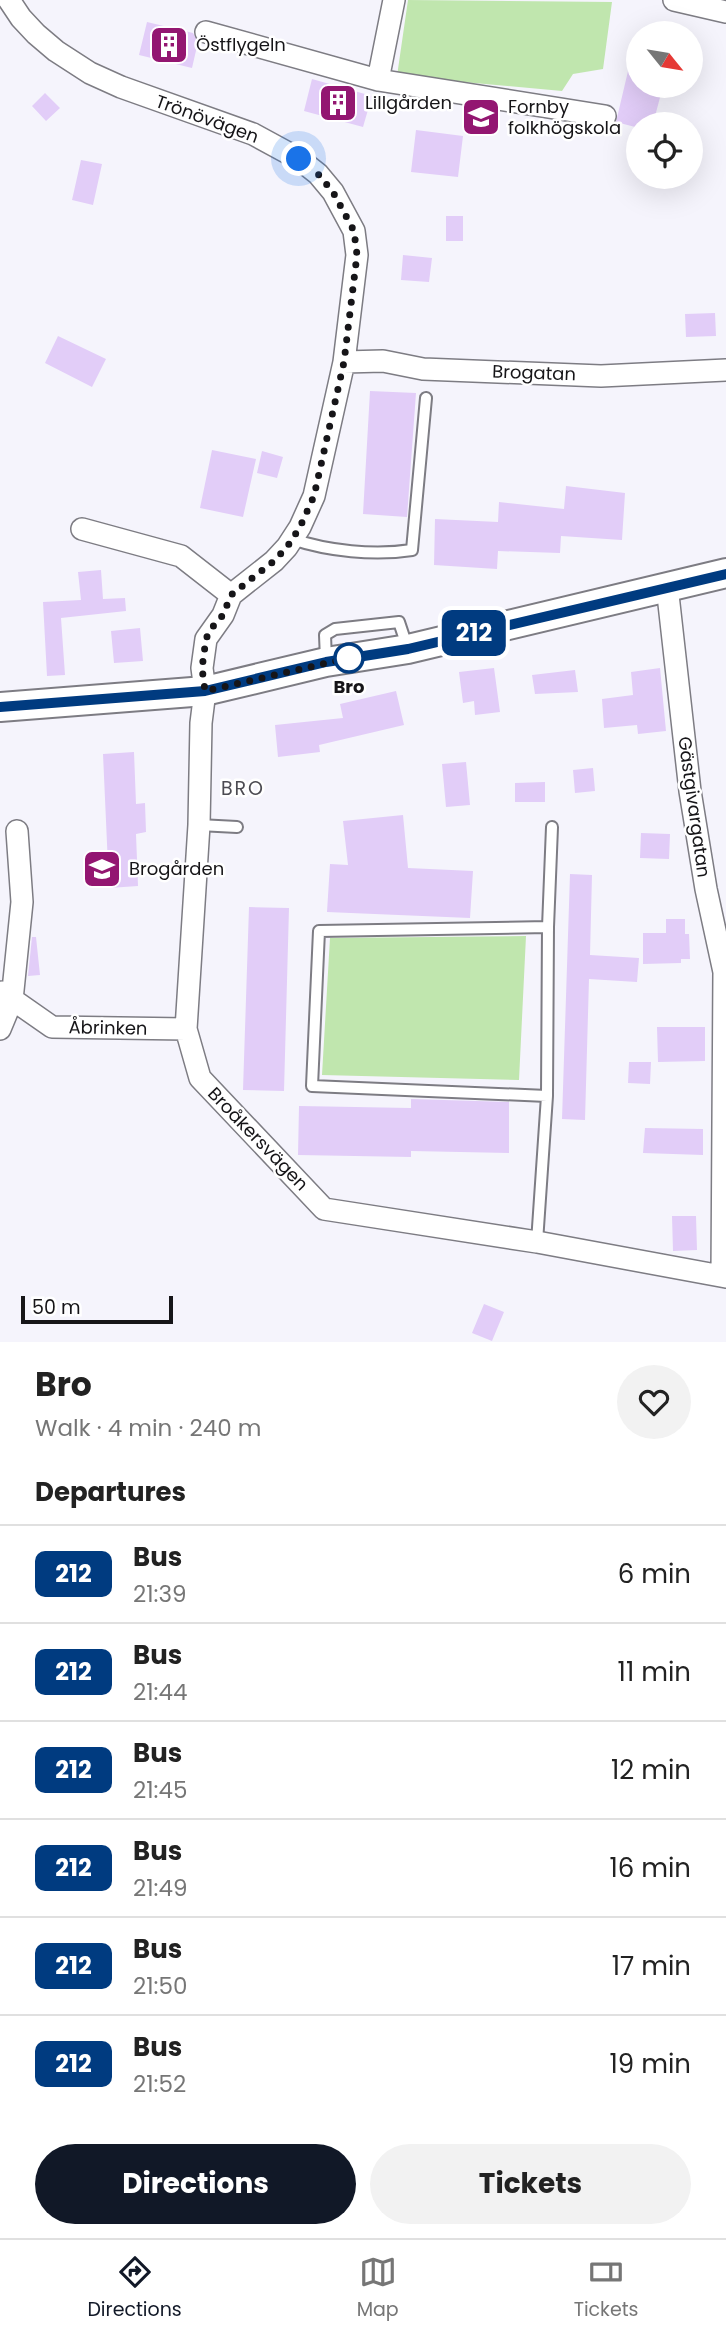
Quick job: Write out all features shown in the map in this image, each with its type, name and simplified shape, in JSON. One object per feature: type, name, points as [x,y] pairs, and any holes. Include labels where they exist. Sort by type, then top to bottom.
[{"type":"street","name":"Trönövägen","points":[[9,0],[36,34],[90,73],[133,92],[253,134],[290,153],[318,174],[345,210],[354,231],[357,255],[344,362],[314,496],[292,539],[274,561],[231,595],[223,615],[206,639],[202,668],[205,691]]},
{"type":"street","points":[[379,80],[394,0]]},
{"type":"street","points":[[674,0],[726,12]]},
{"type":"street","points":[[206,32],[379,80],[605,116]]},
{"type":"street","name":"Brogatan","points":[[344,362],[383,361],[423,369],[601,376],[726,370]]},
{"type":"street","points":[[82,529],[181,556],[231,595]]},
{"type":"street","points":[[0,707],[205,691],[326,662],[408,649],[726,573]]},
{"type":"street","name":"Gästgivargatan","points":[[667,586],[690,791],[706,890],[724,972],[724,1276]]},
{"type":"street","name":"Broåkersvägen","points":[[205,691],[201,723],[199,825],[186,1029],[200,1078],[324,1209],[537,1242]]},
{"type":"street","points":[[0,1029],[22,902],[17,831]]},
{"type":"street","name":"Åbrinken","points":[[6,995],[52,1027],[186,1029]]},
{"type":"street","points":[[537,1242],[724,1276]]},
{"type":"lane","points":[[292,539],[317,547],[368,551],[412,550],[426,398]]},
{"type":"lane","points":[[199,825],[237,827]]},
{"type":"lane","points":[[537,1242],[547,1096],[548,926],[552,827]]},
{"type":"lane","points":[[547,1096],[312,1086],[319,931],[548,926]]},
{"type":"green space","points":[[408,0],[612,2],[603,69],[573,74],[562,91],[397,76]]},
{"type":"green space","points":[[526,936],[519,1080],[322,1075],[330,938]]},
{"type":"building","name":"Östflygeln","points":[[147,22],[193,33],[198,42],[192,68],[139,55]]},
{"type":"building","name":"Lillgården","points":[[312,79],[372,96],[363,127],[304,111]]},
{"type":"building","points":[[626,80],[626,98],[660,98],[656,112],[626,112],[626,125],[616,122]]},
{"type":"building","points":[[45,93],[60,108],[46,121],[32,106]]},
{"type":"building","points":[[416,130],[463,136],[458,177],[411,172]]},
{"type":"building","points":[[81,160],[102,164],[93,205],[72,200]]},
{"type":"building","points":[[446,216],[463,216],[463,241],[446,241]]},
{"type":"building","points":[[403,255],[432,258],[429,282],[401,280]]},
{"type":"building","points":[[715,313],[716,336],[686,337],[685,314]]},
{"type":"building","points":[[58,336],[106,359],[92,387],[45,363]]},
{"type":"building","points":[[370,391],[416,393],[407,517],[363,514]]},
{"type":"building","points":[[212,450],[256,459],[243,517],[200,508]]},
{"type":"building","points":[[262,451],[283,457],[277,478],[257,473]]},
{"type":"building","points":[[566,486],[625,493],[622,540],[561,536],[560,553],[498,551],[497,569],[434,565],[435,519],[498,522],[499,502],[564,509]]},
{"type":"building","points":[[101,570],[103,599],[125,598],[126,611],[61,618],[65,675],[47,676],[43,602],[81,600],[78,572]]},
{"type":"building","points":[[140,628],[143,661],[114,663],[111,631]]},
{"type":"building","points":[[494,668],[500,712],[475,715],[474,701],[463,703],[459,672]]},
{"type":"building","points":[[660,668],[666,731],[638,734],[637,725],[604,728],[602,699],[633,695],[631,672]]},
{"type":"building","points":[[575,670],[578,692],[535,694],[532,675]]},
{"type":"building","points":[[396,691],[404,725],[319,745],[320,752],[278,757],[275,725],[343,718],[340,704]]},
{"type":"building","points":[[134,752],[136,804],[145,803],[146,832],[136,834],[138,886],[109,888],[103,754]]},
{"type":"building","points":[[466,762],[470,805],[446,807],[442,764]]},
{"type":"building","points":[[593,768],[595,791],[575,793],[573,770]]},
{"type":"building","points":[[545,782],[545,802],[515,802],[515,783]]},
{"type":"building","points":[[403,815],[408,868],[473,871],[470,918],[327,912],[330,864],[348,865],[343,821]]},
{"type":"building","points":[[641,833],[670,834],[669,859],[640,858]]},
{"type":"building","points":[[570,874],[592,875],[590,955],[639,958],[637,982],[589,979],[585,1120],[562,1119]]},
{"type":"building","points":[[249,907],[289,908],[284,1091],[243,1090]]},
{"type":"building","points":[[666,919],[685,919],[685,934],[689,934],[690,959],[681,959],[681,963],[643,964],[643,933],[666,933]]},
{"type":"building","points":[[32,937],[36,937],[40,975],[28,976]]},
{"type":"building","points":[[657,1027],[705,1027],[705,1061],[658,1062]]},
{"type":"building","points":[[629,1062],[651,1062],[650,1084],[628,1083]]},
{"type":"building","points":[[411,1099],[509,1102],[509,1153],[411,1151],[411,1157],[298,1155],[299,1106],[411,1108]]},
{"type":"building","points":[[645,1128],[703,1129],[703,1155],[643,1153]]},
{"type":"building","points":[[672,1216],[696,1216],[697,1250],[673,1251]]},
{"type":"building","points":[[484,1304],[504,1312],[492,1341],[472,1333]]},
{"type":"bus line","name":"212","points":[[0,707],[205,691],[326,662],[408,649],[726,574]]},
{"type":"place","name":"Östflygeln","points":[[169,45]]},
{"type":"place","name":"Lillgården","points":[[338,103]]},
{"type":"place","name":"Fornby folkhögskola","points":[[481,117]]},
{"type":"place","name":"Bro","points":[[349,658]]},
{"type":"place","name":"Brogården","points":[[102,869]]},
{"type":"district","name":"BRO","points":[[243,788]]},
{"type":"route","points":[[299,159],[318,174],[333,192],[354,231],[357,255],[344,362],[314,496],[300,527],[287,547],[274,561],[231,595],[223,615],[210,630],[202,668],[205,691],[349,658]]}]
